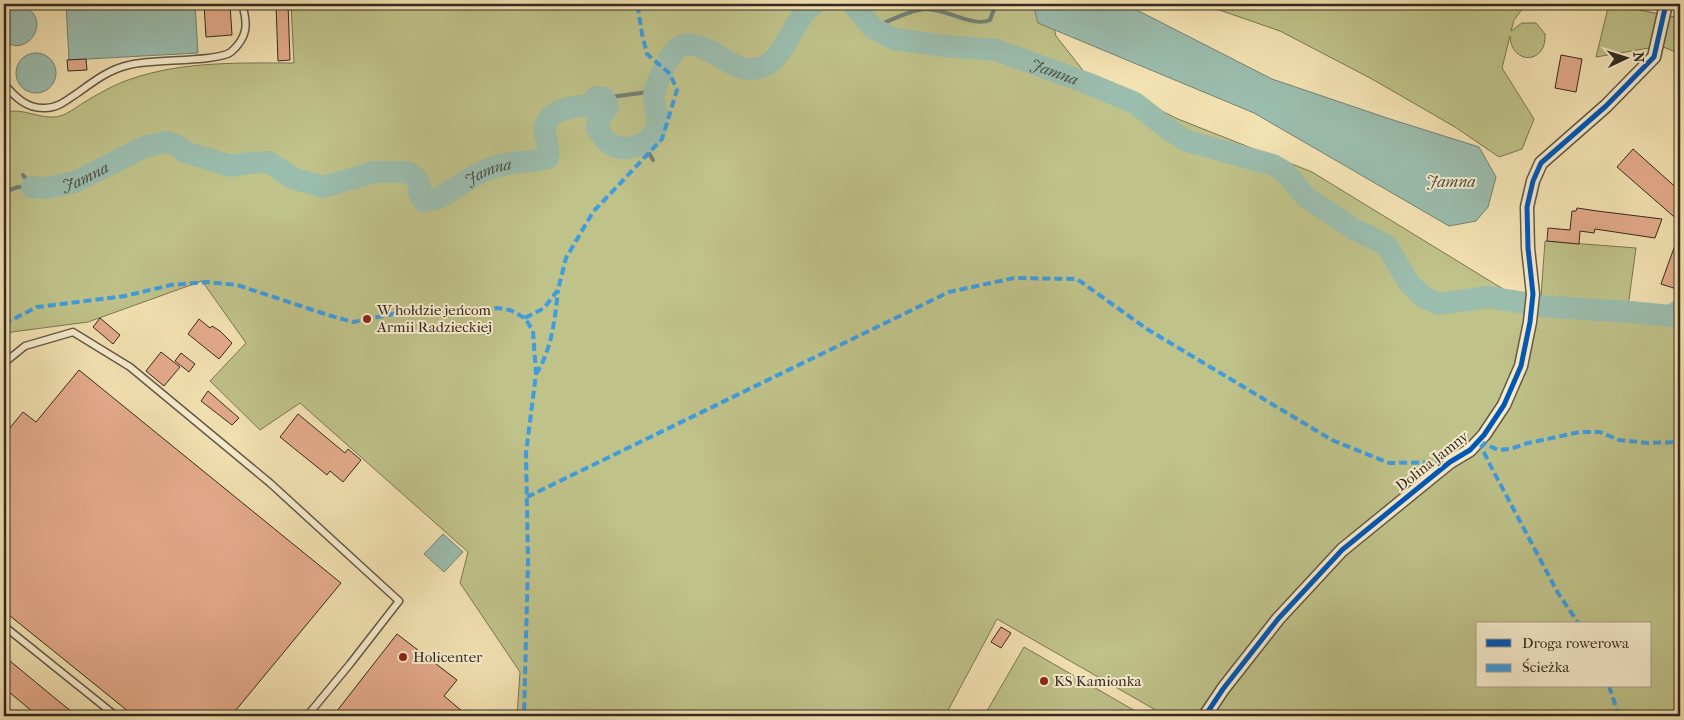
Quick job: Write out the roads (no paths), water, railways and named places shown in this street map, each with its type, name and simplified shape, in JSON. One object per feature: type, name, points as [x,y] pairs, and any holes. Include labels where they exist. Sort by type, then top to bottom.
[{"type":"street","name":"Dolina Jamny","points":[[1205,716],[1223,688],[1278,619],[1342,550],[1450,462],[1470,450],[1484,435],[1504,405],[1520,366],[1530,322],[1532,294],[1527,207],[1533,181],[1541,163],[1606,106],[1654,57],[1666,4]]},
{"type":"lane","points":[[4,84],[16,97],[30,106],[45,108],[58,106],[104,75],[128,65],[214,57],[229,53],[242,41],[246,27],[242,4]]},
{"type":"lane","points":[[4,363],[25,346],[73,332],[137,373],[270,483],[399,601],[307,716]]},
{"type":"lane","points":[[4,626],[116,716]]},
{"type":"water","points":[[19,4],[30,10],[36,18],[37,27],[34,35],[28,41],[21,45],[13,45],[4,40],[4,10]]},
{"type":"water","points":[[66,4],[195,4],[198,53],[69,60]]},
{"type":"water","name":"Jamna","points":[[1033,4],[1125,4],[1272,79],[1479,147],[1496,177],[1488,207],[1476,221],[1449,226],[1254,113],[1038,23]]},
{"type":"water","points":[[32,53],[40,53],[47,56],[53,62],[56,73],[53,84],[47,90],[40,93],[32,93],[25,90],[19,84],[16,77],[16,69],[19,62],[25,56]]},
{"type":"water","points":[[443,534],[463,552],[444,572],[424,554]]},
{"type":"waterway","name":"Jamna","points":[[32,187],[47,188],[75,182],[144,147],[166,142],[176,145],[185,152],[231,166],[269,162],[292,178],[323,187],[375,172],[407,172],[416,178],[420,186],[419,193],[424,201],[439,198],[474,176],[494,167],[548,158],[545,134],[545,126],[548,120],[559,111],[587,106],[597,97],[604,98],[608,106],[598,121],[597,128],[606,140],[621,148],[634,147],[641,144],[651,136],[657,127],[654,101],[656,86],[668,61],[681,46],[698,46],[742,68],[754,69],[766,66],[779,53],[801,18],[814,4]]},
{"type":"waterway","name":"Jamna","points":[[853,4],[873,28],[894,39],[996,50],[1087,83],[1135,103],[1187,141],[1273,165],[1285,172],[1306,197],[1355,230],[1387,246],[1409,283],[1423,297],[1439,304],[1488,297],[1525,303]]},
{"type":"waterway","points":[[873,28],[905,14],[925,9],[941,11],[975,22],[983,22],[990,20],[994,9],[993,4]]},
{"type":"waterway","points":[[604,98],[655,91]]},
{"type":"waterway","points":[[643,143],[653,160]]},
{"type":"waterway","points":[[23,175],[32,187]]},
{"type":"waterway","name":"Jamna","points":[[4,192],[18,187],[32,187]]},
{"type":"waterway","name":"Jamna","points":[[1539,306],[1671,316],[1680,310]]},
{"type":"place","name":"W hołdzie jeńcom Armii Radzieckiej","points":[[367,319]]},
{"type":"place","name":"Holicenter","points":[[403,657]]},
{"type":"place","name":"KS Kamionka","points":[[1044,681]]}]
